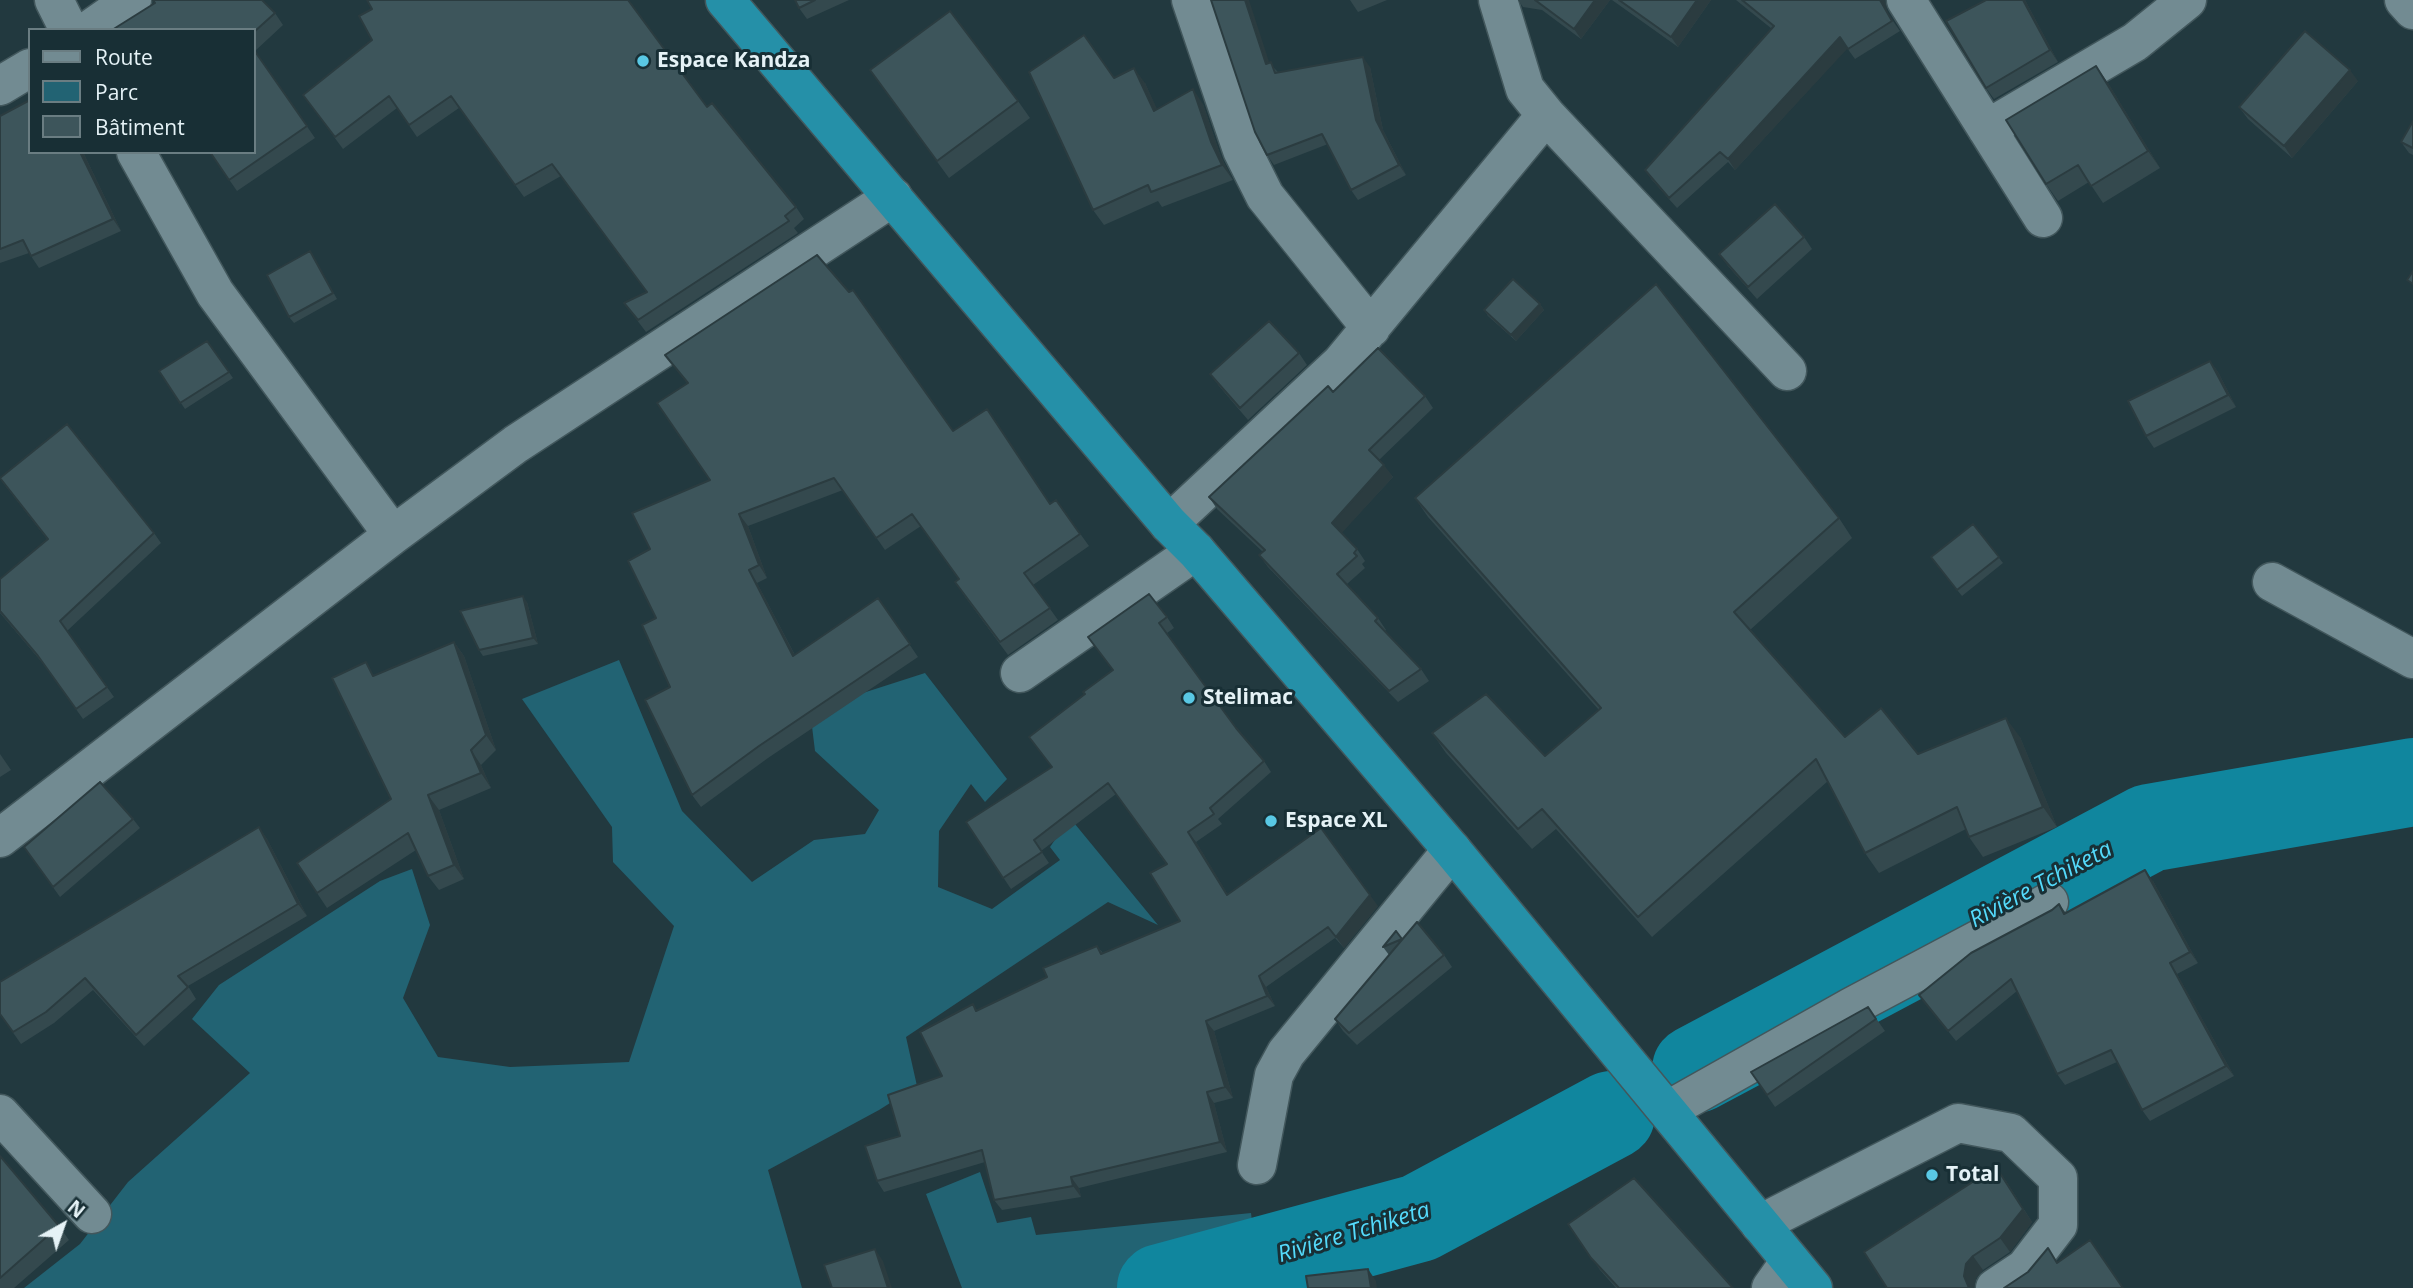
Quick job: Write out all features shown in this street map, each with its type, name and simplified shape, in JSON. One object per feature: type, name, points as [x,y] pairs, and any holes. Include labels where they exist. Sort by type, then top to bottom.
[{"type":"highway","points":[[725,0],[1169,524],[1196,551],[1452,850],[1760,1224],[1791,1279]]},
{"type":"street","points":[[54,0],[68,28]]},
{"type":"street","points":[[92,28],[132,0]]},
{"type":"street","points":[[1191,0],[1242,150],[1265,195],[1371,328]]},
{"type":"street","points":[[1498,0],[1525,89],[1546,115],[1787,371]]},
{"type":"street","points":[[1906,0],[2043,218]]},
{"type":"street","points":[[1987,130],[2135,42],[2187,0]]},
{"type":"street","points":[[2404,0],[2413,10]]},
{"type":"street","points":[[0,86],[28,69]]},
{"type":"street","points":[[1169,524],[1341,363],[1546,115]]},
{"type":"street","points":[[136,154],[215,293],[393,535]]},
{"type":"street","points":[[0,838],[393,535],[516,444],[893,197]]},
{"type":"street","points":[[1020,673],[1196,551]]},
{"type":"street","points":[[2272,582],[2413,659]]},
{"type":"street","points":[[1257,1165],[1274,1075],[1286,1053],[1452,850]]},
{"type":"street","points":[[1668,1110],[1852,1007],[2049,902]]},
{"type":"street","points":[[0,1114],[92,1214]]},
{"type":"street","points":[[1760,1224],[1958,1123],[2011,1133],[2058,1178],[2058,1225],[2025,1268],[1994,1288]]},
{"type":"green space","points":[[619,660],[682,811],[752,882],[814,840],[865,834],[879,810],[815,751],[810,710],[925,673],[1007,779],[985,802],[971,784],[939,831],[938,887],[992,909],[1060,860],[1050,847],[1070,818],[1158,925],[1108,902],[906,1037],[917,1086],[879,1110],[768,1170],[802,1288],[24,1288],[80,1244],[128,1182],[250,1073],[192,1019],[219,985],[380,881],[412,869],[430,925],[403,998],[438,1057],[510,1067],[629,1062],[674,926],[613,862],[612,827],[522,699]]},
{"type":"green space","points":[[980,1172],[997,1223],[1031,1217],[1036,1235],[1251,1213],[1260,1288],[962,1288],[926,1194]]},
{"type":"building","points":[[153,0],[262,0],[275,13],[256,30],[256,28],[115,28],[155,3]]},
{"type":"building","points":[[367,0],[628,0],[707,107],[712,103],[796,207],[785,216],[789,221],[638,320],[624,303],[647,292],[552,164],[515,185],[451,96],[409,125],[389,96],[335,137],[303,95],[372,40],[359,16],[372,9]]},
{"type":"building","points":[[795,0],[815,0],[799,8]]},
{"type":"building","points":[[1211,0],[1245,0],[1266,64],[1271,62],[1275,73],[1363,57],[1376,120],[1399,165],[1351,190],[1322,134],[1267,155],[1255,132]]},
{"type":"building","points":[[1535,0],[1595,0],[1574,29]]},
{"type":"building","points":[[1619,0],[1697,0],[1671,37]]},
{"type":"building","points":[[1742,0],[1880,0],[1892,21],[1848,49],[1840,37],[1728,159],[1720,152],[1669,198],[1645,170],[1774,26]]},
{"type":"building","points":[[1986,0],[2023,0],[2050,50],[1986,88],[1946,21]]},
{"type":"building","points":[[950,11],[1018,101],[937,161],[870,70]]},
{"type":"building","points":[[2305,31],[2350,70],[2284,146],[2239,107]]},
{"type":"building","points":[[1084,35],[1114,78],[1134,68],[1154,111],[1193,89],[1222,165],[1151,192],[1148,185],[1093,210],[1029,72]]},
{"type":"building","points":[[256,53],[307,126],[229,180],[211,154],[256,154]]},
{"type":"building","points":[[2096,66],[2148,151],[2091,186],[2078,165],[2046,184],[2006,120]]},
{"type":"building","points":[[28,101],[28,154],[81,154],[113,219],[31,256],[23,240],[0,249],[0,116]]},
{"type":"building","points":[[2413,121],[2413,148],[2401,142]]},
{"type":"building","points":[[1775,204],[1804,237],[1748,287],[1719,254]]},
{"type":"building","points":[[310,251],[333,293],[289,317],[267,275]]},
{"type":"building","points":[[817,255],[849,292],[853,290],[953,431],[987,409],[1050,504],[1056,500],[1080,534],[1024,573],[1050,608],[1000,642],[955,582],[959,579],[912,514],[876,538],[834,478],[739,514],[759,565],[749,570],[793,656],[878,598],[910,644],[759,746],[692,795],[645,700],[670,687],[642,625],[656,618],[628,561],[650,549],[632,513],[710,480],[657,403],[688,383],[665,355]]},
{"type":"building","points":[[2413,271],[2413,284],[2407,280]]},
{"type":"building","points":[[1513,279],[1540,304],[1511,335],[1484,310]]},
{"type":"building","points":[[1656,284],[1839,518],[1734,612],[1845,737],[1881,708],[1918,754],[2006,718],[2043,807],[1969,837],[1957,807],[1865,853],[1816,759],[1638,917],[1542,809],[1518,829],[1432,733],[1486,694],[1545,756],[1601,708],[1415,498]]},
{"type":"building","points":[[1269,321],[1299,353],[1240,408],[1210,374]]},
{"type":"building","points":[[207,341],[229,372],[180,403],[159,371]]},
{"type":"building","points":[[1378,348],[1425,396],[1369,450],[1384,465],[1332,523],[1357,549],[1354,553],[1357,556],[1337,574],[1378,618],[1375,621],[1421,669],[1389,691],[1259,555],[1265,550],[1209,497],[1328,386],[1333,392]]},
{"type":"building","points":[[2210,361],[2228,395],[2146,436],[2128,401]]},
{"type":"building","points":[[67,424],[154,533],[60,621],[107,687],[76,709],[38,656],[0,611],[0,579],[48,539],[0,478]]},
{"type":"building","points":[[1973,524],[1999,557],[1957,590],[1931,557]]},
{"type":"building","points":[[1149,594],[1167,617],[1159,623],[1236,728],[1264,761],[1210,808],[1214,814],[1188,832],[1227,895],[1321,828],[1370,895],[1336,937],[1328,927],[1259,976],[1267,996],[1206,1021],[1225,1087],[1207,1092],[1220,1142],[1071,1177],[1073,1186],[994,1200],[982,1150],[877,1181],[865,1146],[900,1136],[888,1095],[942,1076],[920,1032],[973,1004],[976,1011],[1047,977],[1043,968],[1097,946],[1101,954],[1180,921],[1150,873],[1167,864],[1108,783],[1034,840],[1042,852],[1003,878],[966,822],[1052,767],[1029,737],[1113,670],[1088,637]]},
{"type":"building","points":[[523,596],[533,638],[479,650],[460,611]]},
{"type":"building","points":[[454,642],[486,735],[471,750],[481,773],[428,795],[454,865],[428,876],[408,833],[317,893],[297,863],[391,799],[332,678],[366,662],[373,676]]},
{"type":"building","points":[[100,782],[133,819],[53,887],[24,847]]},
{"type":"building","points":[[259,827],[298,904],[178,976],[188,987],[136,1035],[85,978],[46,1012],[13,1032],[0,1014],[0,982]]},
{"type":"building","points":[[2145,870],[2190,952],[2170,963],[2226,1066],[2142,1110],[2111,1050],[2057,1074],[2011,979],[1948,1031],[1919,995],[1971,953],[2059,904],[2064,914]]},
{"type":"building","points":[[1417,922],[1444,955],[1349,1033],[1335,1019]]},
{"type":"building","points":[[1396,931],[1402,939],[1383,947]]},
{"type":"building","points":[[1868,1007],[1876,1019],[1767,1095],[1751,1072]]},
{"type":"building","points":[[0,1156],[59,1226],[0,1278]]},
{"type":"building","points":[[1996,1167],[2023,1209],[2000,1238],[1973,1256],[1966,1264],[1964,1276],[1969,1288],[1887,1288],[1864,1252]]},
{"type":"building","points":[[1634,1178],[1733,1288],[1619,1288],[1591,1258],[1568,1224]]},
{"type":"building","points":[[2090,1240],[2123,1288],[2004,1288],[2028,1272],[2048,1248],[2057,1263]]},
{"type":"building","points":[[875,1249],[888,1288],[832,1288],[824,1265]]},
{"type":"building","points":[[1368,1269],[1371,1288],[1308,1288],[1306,1276]]},
{"type":"waterway","name":"Rivière Tchiketa","points":[[1696,1069],[2149,828],[2413,782]]},
{"type":"waterway","name":"Rivière Tchiketa","points":[[1161,1288],[1419,1218],[1611,1115]]},
{"type":"place","name":"Espace Kandza","points":[[643,61]]},
{"type":"place","name":"Stelimac","points":[[1189,698]]},
{"type":"place","name":"Espace XL","points":[[1271,821]]},
{"type":"place","name":"Total","points":[[1932,1175]]}]
